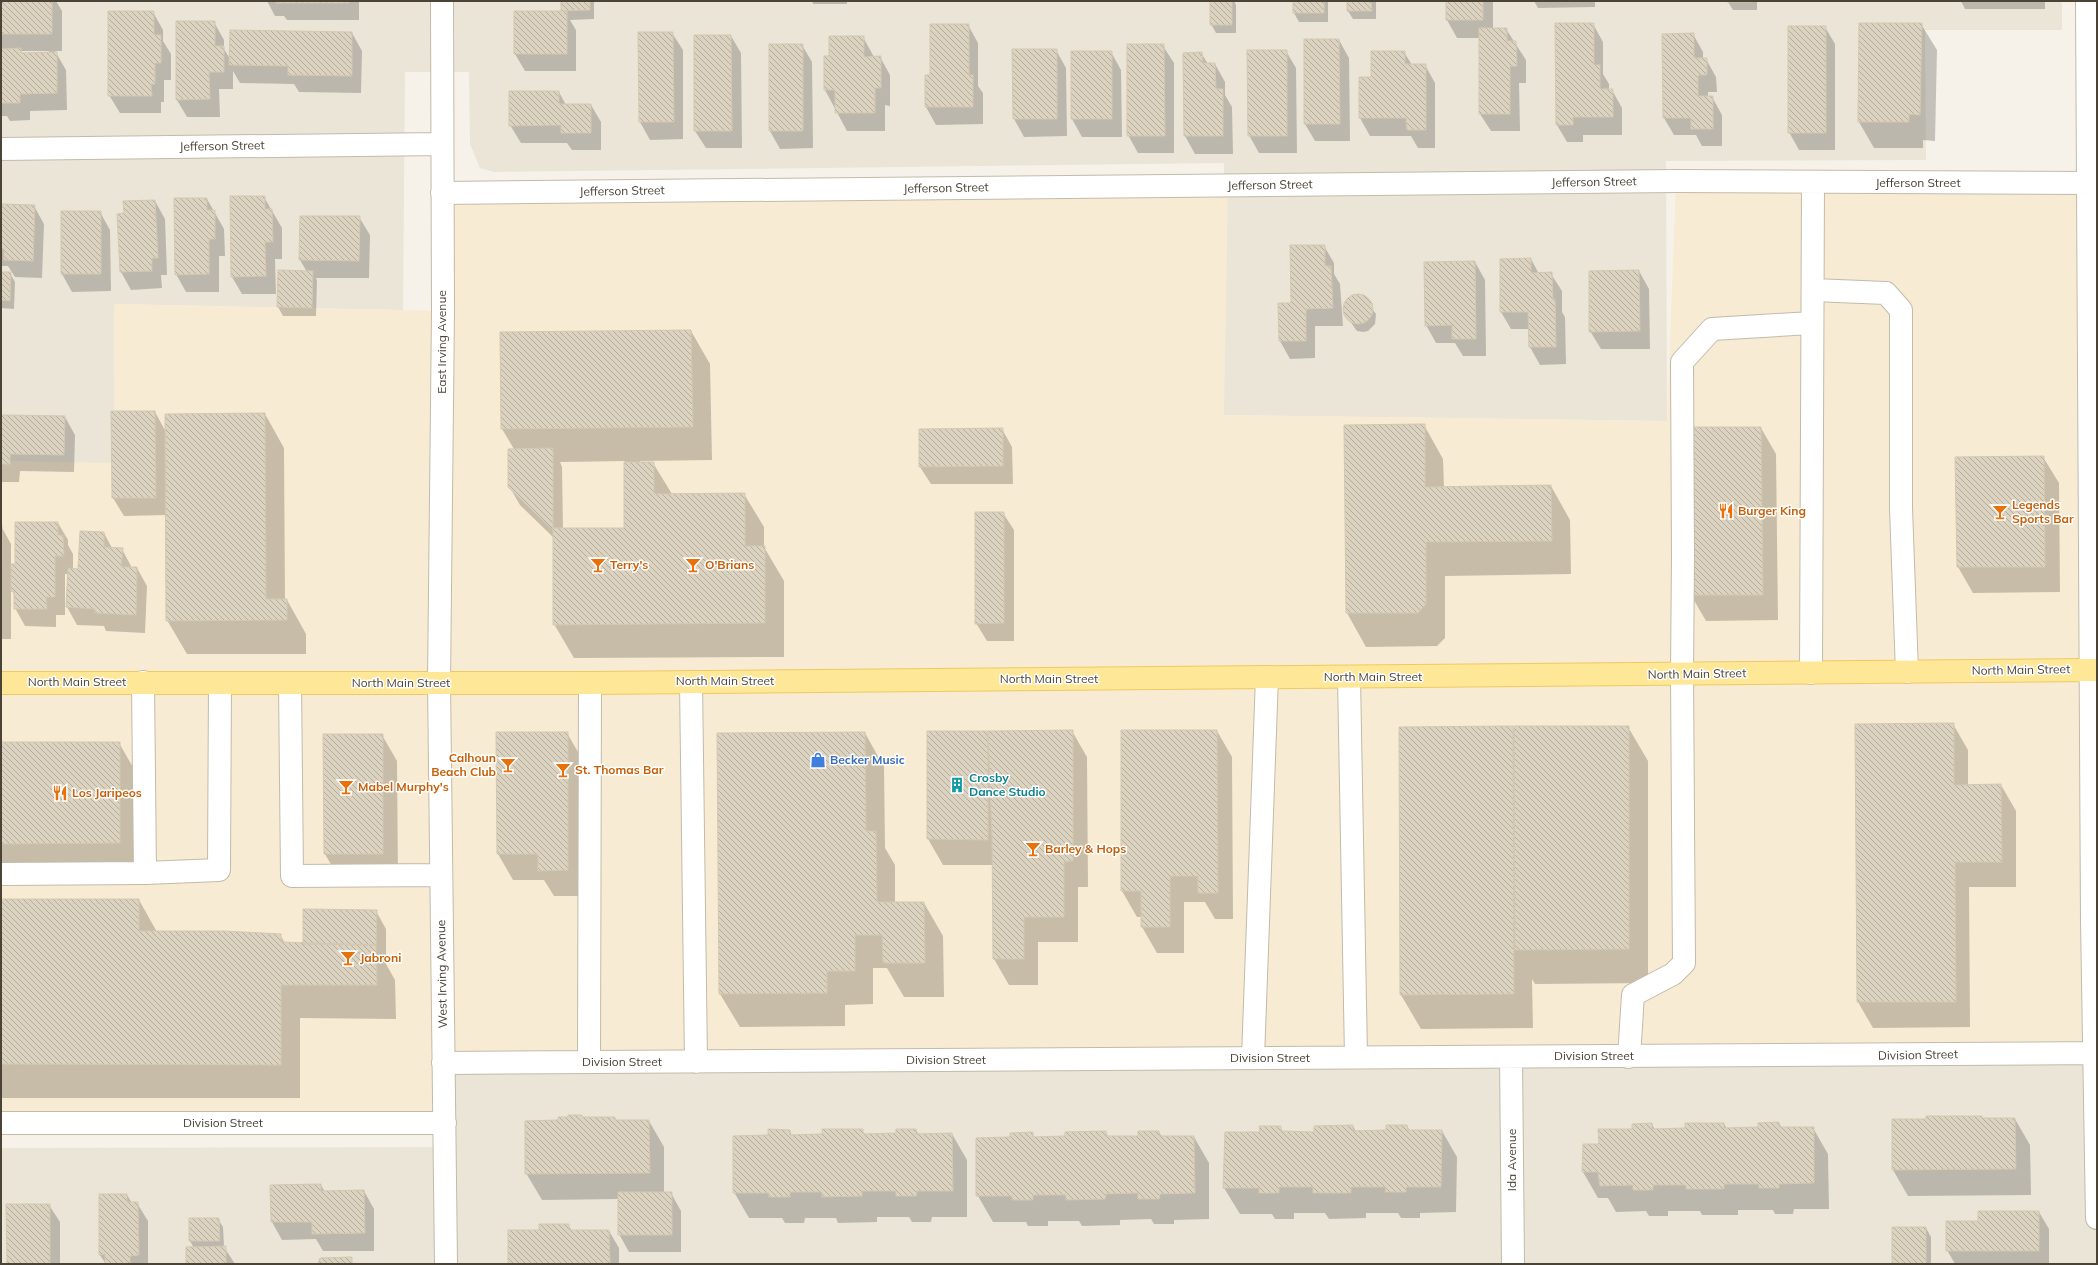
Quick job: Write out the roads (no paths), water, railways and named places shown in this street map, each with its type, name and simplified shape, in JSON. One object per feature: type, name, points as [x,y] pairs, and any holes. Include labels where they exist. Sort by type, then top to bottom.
[{"type":"main road","name":"North Main Street","points":[[1,683],[691,682],[2094,670]]},
{"type":"street","name":"East Irving Avenue","points":[[439,683],[442,1]]},
{"type":"street","points":[[2087,1],[2092,184],[2097,1218]]},
{"type":"street","name":"Jefferson Street","points":[[1,149],[442,144]]},
{"type":"street","name":"Jefferson Street","points":[[442,193],[1668,182],[2092,184]]},
{"type":"street","points":[[1811,673],[1812,182]]},
{"type":"street","points":[[1812,290],[1886,293],[1901,310],[1901,508],[1907,672]]},
{"type":"street","points":[[1629,1056],[1633,995],[1673,974],[1684,963],[1682,362],[1712,329],[1811,323]]},
{"type":"street","points":[[1253,1058],[1267,677]]},
{"type":"street","points":[[1349,677],[1356,1057]]},
{"type":"street","points":[[143,682],[145,873]]},
{"type":"street","points":[[1,874],[145,873],[219,870],[220,682]]},
{"type":"street","points":[[588,1062],[590,682]]},
{"type":"street","points":[[691,682],[696,1062]]},
{"type":"street","points":[[290,683],[292,876],[441,875]]},
{"type":"street","name":"West Irving Avenue","points":[[439,683],[446,1264]]},
{"type":"street","name":"Division Street","points":[[443,1063],[2096,1053]]},
{"type":"street","name":"Ida Avenue","points":[[1511,1056],[1513,1264]]},
{"type":"street","name":"Division Street","points":[[1,1124],[444,1124]]},
{"type":"place","name":"Burger King","points":[[1726,511]]},
{"type":"place","name":"Legends Sports Bar","points":[[2000,512]]},
{"type":"place","name":"Terry's","points":[[598,565]]},
{"type":"place","name":"O'Brians","points":[[693,565]]},
{"type":"place","name":"Becker Music","points":[[818,760]]},
{"type":"place","name":"Calhoun Beach Club","points":[[508,765]]},
{"type":"place","name":"St. Thomas Bar","points":[[563,770]]},
{"type":"place","name":"Crosby Dance Studio","points":[[957,785]]},
{"type":"place","name":"Mabel Murphy's","points":[[346,787]]},
{"type":"place","name":"Los Jaripeos","points":[[60,793]]},
{"type":"place","name":"Barley & Hops","points":[[1033,849]]},
{"type":"place","name":"Jabroni","points":[[348,958]]}]
